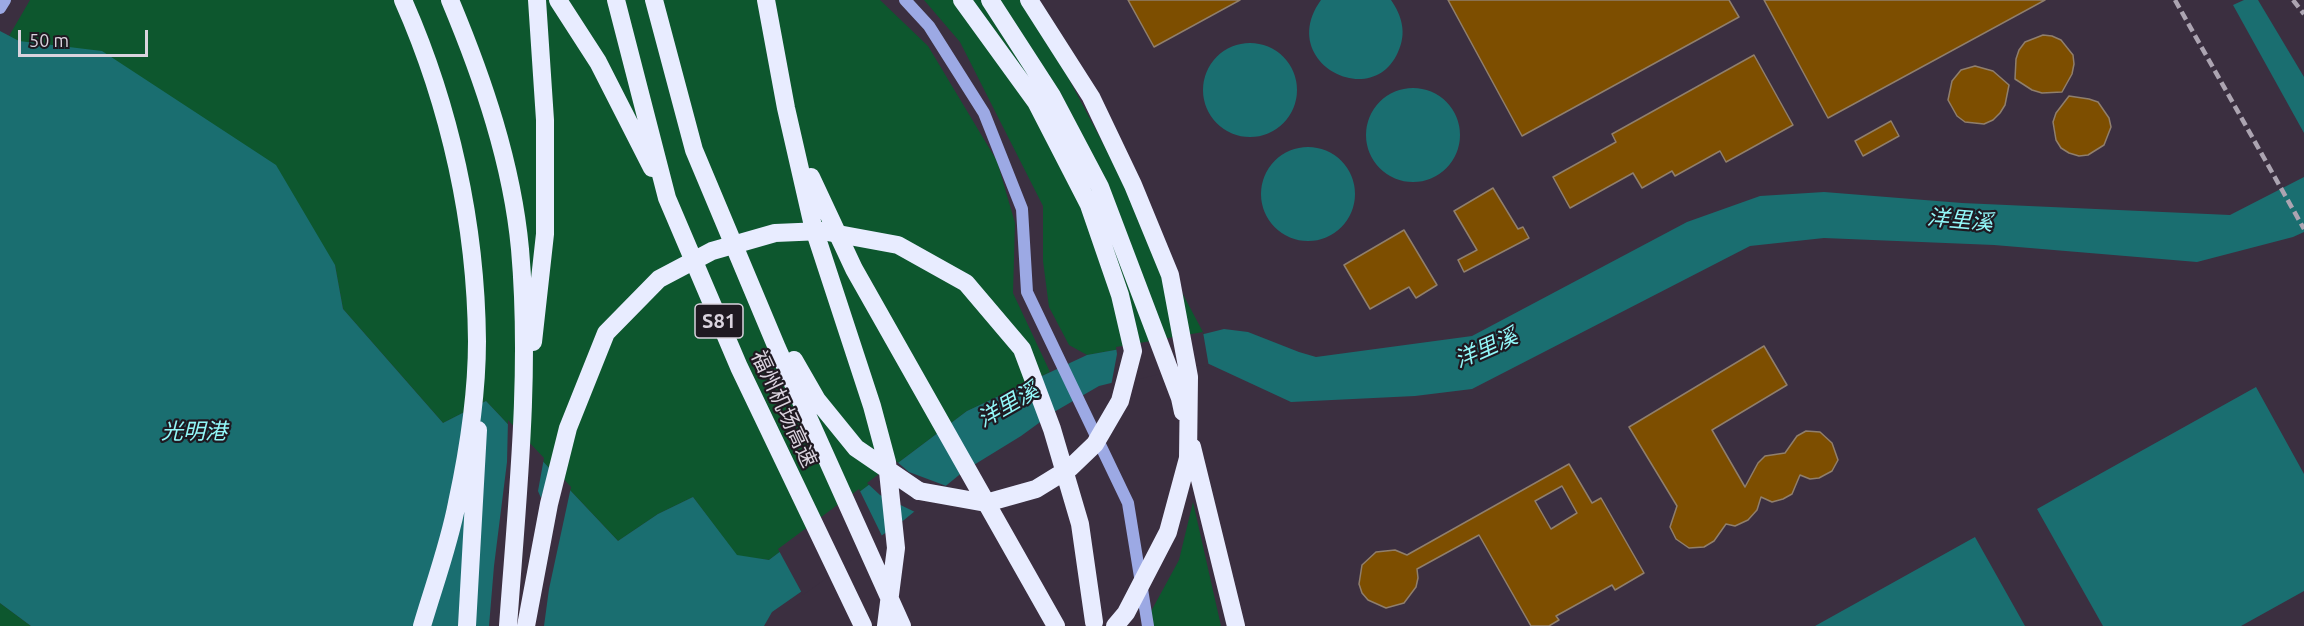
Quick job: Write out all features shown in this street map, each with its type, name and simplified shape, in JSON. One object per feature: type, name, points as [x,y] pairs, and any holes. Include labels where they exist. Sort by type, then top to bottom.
[{"type":"highway","points":[[403,0],[415,26],[439,96],[460,178],[472,257],[477,341],[478,451],[467,626]]},
{"type":"highway","points":[[450,0],[485,90],[507,170],[520,248],[524,350],[508,626]]},
{"type":"highway","points":[[517,494],[528,410],[545,234],[545,120],[537,0]]},
{"type":"highway","points":[[558,0],[598,62],[667,198]]},
{"type":"highway","name":"福州机场高速","points":[[616,0],[667,198],[739,367],[863,626]]},
{"type":"highway","name":"福州机场高速","points":[[654,0],[694,150],[777,348],[902,626]]},
{"type":"highway","points":[[766,0],[786,108],[813,226],[872,406],[887,462],[896,548],[886,626]]},
{"type":"highway","points":[[754,291],[817,400],[856,448],[919,491],[986,503],[1036,489],[1070,468],[1095,444],[1120,401],[1133,351],[1120,295],[1089,205],[1036,102],[962,0]]},
{"type":"highway","points":[[990,0],[1052,96],[1100,187],[1180,398],[1236,626]]},
{"type":"highway","points":[[1029,0],[1091,97],[1133,185],[1170,275],[1189,377],[1188,458],[1168,532],[1126,613],[1115,626]]},
{"type":"highway","points":[[786,108],[816,191],[854,269],[1056,626]]},
{"type":"highway","points":[[526,626],[549,504],[568,428],[606,333],[659,279],[712,251],[775,233],[822,231],[898,245],[966,283],[1022,349],[1052,429],[1080,524],[1095,624]]},
{"type":"highway","points":[[422,626],[457,504],[471,420],[477,341]]},
{"type":"main road","points":[[0,8],[5,0]]},
{"type":"main road","points":[[905,0],[929,26],[984,113],[1022,209],[1027,292],[1128,503],[1148,626]]},
{"type":"shaded area","points":[[30,0],[880,0],[928,46],[997,161],[1015,223],[1013,293],[1050,372],[967,411],[769,560],[737,556],[693,497],[658,514],[618,541],[486,401],[443,423],[343,309],[335,265],[9,36]]},
{"type":"shaded area","points":[[924,0],[1027,0],[1204,334],[1087,355],[1069,345],[1049,307],[1043,261],[1043,206],[960,42]]},
{"type":"shaded area","points":[[1193,502],[1221,626],[1151,626],[1149,615],[1179,560]]},
{"type":"shaded area","points":[[0,603],[31,626],[0,626]]},
{"type":"water","points":[[1321,0],[1391,0],[1398,12],[1403,31],[1398,52],[1385,70],[1369,78],[1350,78],[1333,72],[1319,60],[1310,43],[1310,22]]},
{"type":"water","points":[[2244,0],[2258,0],[2304,77],[2304,133],[2233,5]]},
{"type":"water","name":"光明港","points":[[0,31],[19,41],[102,51],[276,165],[335,265],[343,309],[443,423],[486,401],[618,541],[658,514],[693,497],[737,555],[769,560],[967,411],[1087,355],[1224,329],[1248,332],[1316,357],[1472,336],[1687,222],[1760,196],[1824,192],[1962,203],[2230,215],[2304,177],[2304,232],[2293,237],[2197,262],[1994,245],[1824,238],[1750,246],[1472,389],[1415,396],[1291,402],[1209,364],[1196,362],[1099,386],[1054,412],[1021,436],[964,471],[904,520],[772,612],[764,626],[31,626],[0,603]]},
{"type":"water","points":[[1250,43],[1268,47],[1283,57],[1293,72],[1297,90],[1293,108],[1283,123],[1268,133],[1250,137],[1232,133],[1217,123],[1207,108],[1203,90],[1207,72],[1217,57],[1232,47]]},
{"type":"water","points":[[1413,88],[1431,92],[1446,102],[1456,117],[1460,135],[1456,153],[1446,168],[1431,178],[1413,182],[1395,178],[1380,168],[1370,153],[1366,135],[1370,117],[1380,102],[1395,92]]},
{"type":"water","points":[[1308,147],[1326,151],[1341,161],[1351,176],[1355,194],[1351,212],[1341,227],[1326,237],[1308,241],[1290,237],[1275,227],[1265,212],[1261,194],[1265,176],[1275,161],[1290,151]]},
{"type":"water","points":[[2256,387],[2304,474],[2304,591],[2241,626],[2103,626],[2037,509]]},
{"type":"water","points":[[1975,537],[2025,626],[1815,626]]},
{"type":"pier","points":[[1203,332],[1209,367],[1196,365],[1111,386],[1117,354],[1116,347]]},
{"type":"pier","points":[[508,420],[544,458],[538,491],[541,498],[551,465],[571,487],[549,589],[544,626],[489,626],[507,462]]},
{"type":"pier","points":[[896,461],[909,472],[949,487],[917,513],[880,495],[867,483]]},
{"type":"pier","points":[[859,489],[883,538],[803,595],[778,549]]},
{"type":"building","points":[[1128,0],[1240,0],[1154,47]]},
{"type":"building","points":[[1448,0],[1729,0],[1739,17],[1522,136]]},
{"type":"building","points":[[1764,0],[2045,0],[1828,118]]},
{"type":"building","points":[[2043,35],[2061,40],[2073,55],[2072,74],[2062,92],[2042,93],[2032,90],[2015,79],[2019,50],[2025,42]]},
{"type":"building","points":[[1754,55],[1793,125],[1726,162],[1720,151],[1675,176],[1672,171],[1642,188],[1633,173],[1570,208],[1553,177],[1616,142],[1612,134]]},
{"type":"building","points":[[1975,66],[1993,71],[2009,85],[2005,105],[2000,113],[1993,120],[1984,124],[1965,122],[1957,116],[1948,100],[1952,81],[1961,70]]},
{"type":"building","points":[[2069,96],[2098,102],[2109,118],[2111,127],[2104,145],[2088,155],[2079,156],[2069,153],[2061,148],[2056,140],[2053,122],[2056,113]]},
{"type":"building","points":[[1891,121],[1899,136],[1863,156],[1855,141]]},
{"type":"building","points":[[1493,188],[1518,229],[1523,227],[1529,238],[1464,272],[1458,260],[1477,250],[1454,211]]},
{"type":"building","points":[[1404,230],[1437,285],[1416,298],[1409,287],[1370,309],[1344,265]]},
{"type":"building","points":[[1764,346],[1787,385],[1712,430],[1745,487],[1758,463],[1765,456],[1785,453],[1797,436],[1806,431],[1820,432],[1832,443],[1838,460],[1832,471],[1819,478],[1810,479],[1800,475],[1792,494],[1783,499],[1772,502],[1761,497],[1757,510],[1748,520],[1735,526],[1726,524],[1714,541],[1704,547],[1689,548],[1676,539],[1670,527],[1677,506],[1629,427]]},
{"type":"building","points":[[1569,464],[1592,503],[1601,498],[1644,573],[1615,590],[1612,585],[1556,616],[1559,620],[1549,626],[1531,626],[1479,535],[1417,569],[1416,587],[1404,603],[1386,608],[1368,600],[1359,584],[1362,565],[1376,552],[1395,550],[1407,555]],"holes":[[[1562,486],[1577,513],[1551,529],[1535,501]]]},
{"type":"railway","points":[[2175,0],[2304,229]]},
{"type":"railway","points":[[2293,0],[2304,14]]},
{"type":"water label","name":"洋里溪","points":[[1960,220]]},
{"type":"water label","name":"洋里溪","points":[[1486,348]]},
{"type":"water label","name":"洋里溪","points":[[1008,405]]}]
